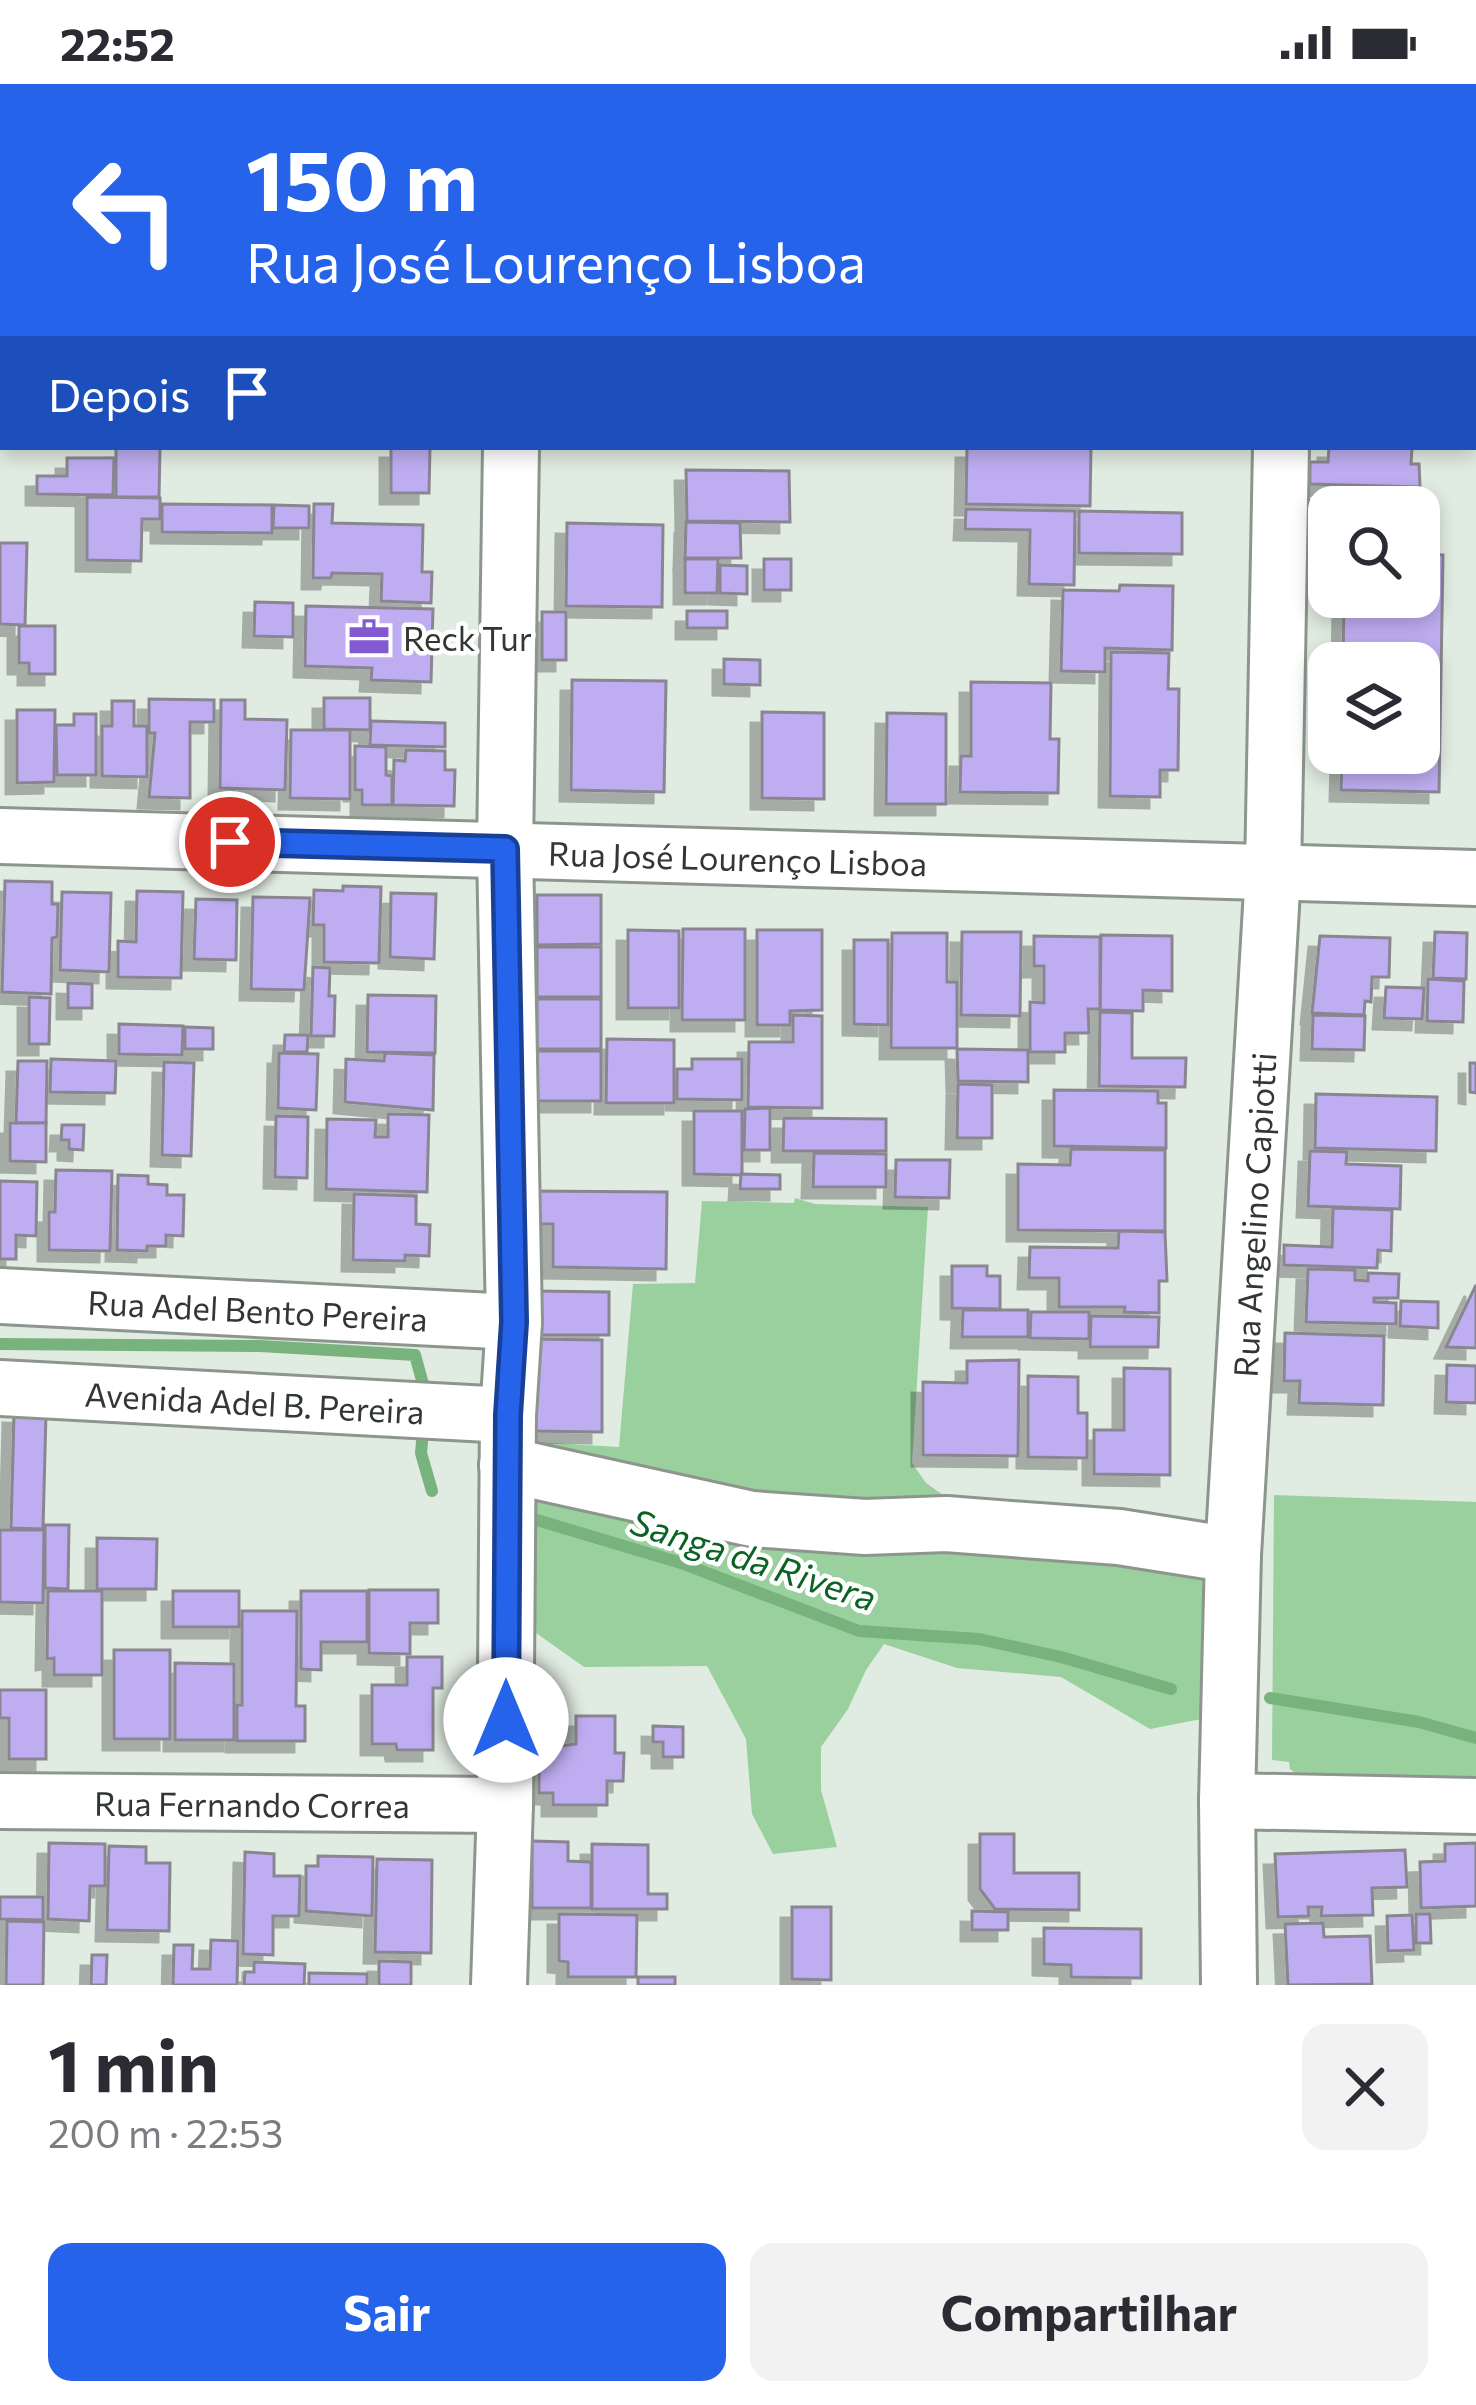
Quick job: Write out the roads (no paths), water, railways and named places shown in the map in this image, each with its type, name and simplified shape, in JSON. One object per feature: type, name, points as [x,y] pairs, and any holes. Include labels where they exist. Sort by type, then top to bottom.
[{"type":"street","points":[[499,1985],[507,1440],[514,1322],[505,849],[512,450]]},
{"type":"street","name":"Rua Angelino Capiotti","points":[[1229,1985],[1227,1801],[1233,1555],[1273,873],[1281,450]]},
{"type":"street","name":"Rua José Lourenço Lisboa","points":[[0,836],[1476,878]]},
{"type":"street","name":"Rua Adel Bento Pereira","points":[[0,1296],[514,1322]]},
{"type":"street","name":"Avenida Adel B. Pereira","points":[[0,1388],[507,1440],[752,1519],[865,1527],[946,1524],[1119,1537],[1233,1555]]},
{"type":"street","name":"Rua Fernando Correa","points":[[0,1801],[505,1805]]},
{"type":"street","points":[[1227,1801],[1476,1806]]},
{"type":"waterway","name":"Sanga da Rivera","points":[[0,1344],[260,1346],[415,1355],[426,1395]]},
{"type":"waterway","name":"Sanga da Rivera","points":[[424,1421],[421,1453],[432,1491]]},
{"type":"waterway","name":"Sanga da Rivera","points":[[530,1518],[681,1563],[859,1631],[979,1639],[1171,1689]]},
{"type":"waterway","name":"Sanga da Rivera","points":[[1270,1698],[1419,1722],[1476,1738]]},
{"type":"place","name":"Reck Tur","points":[[369,637]]}]
